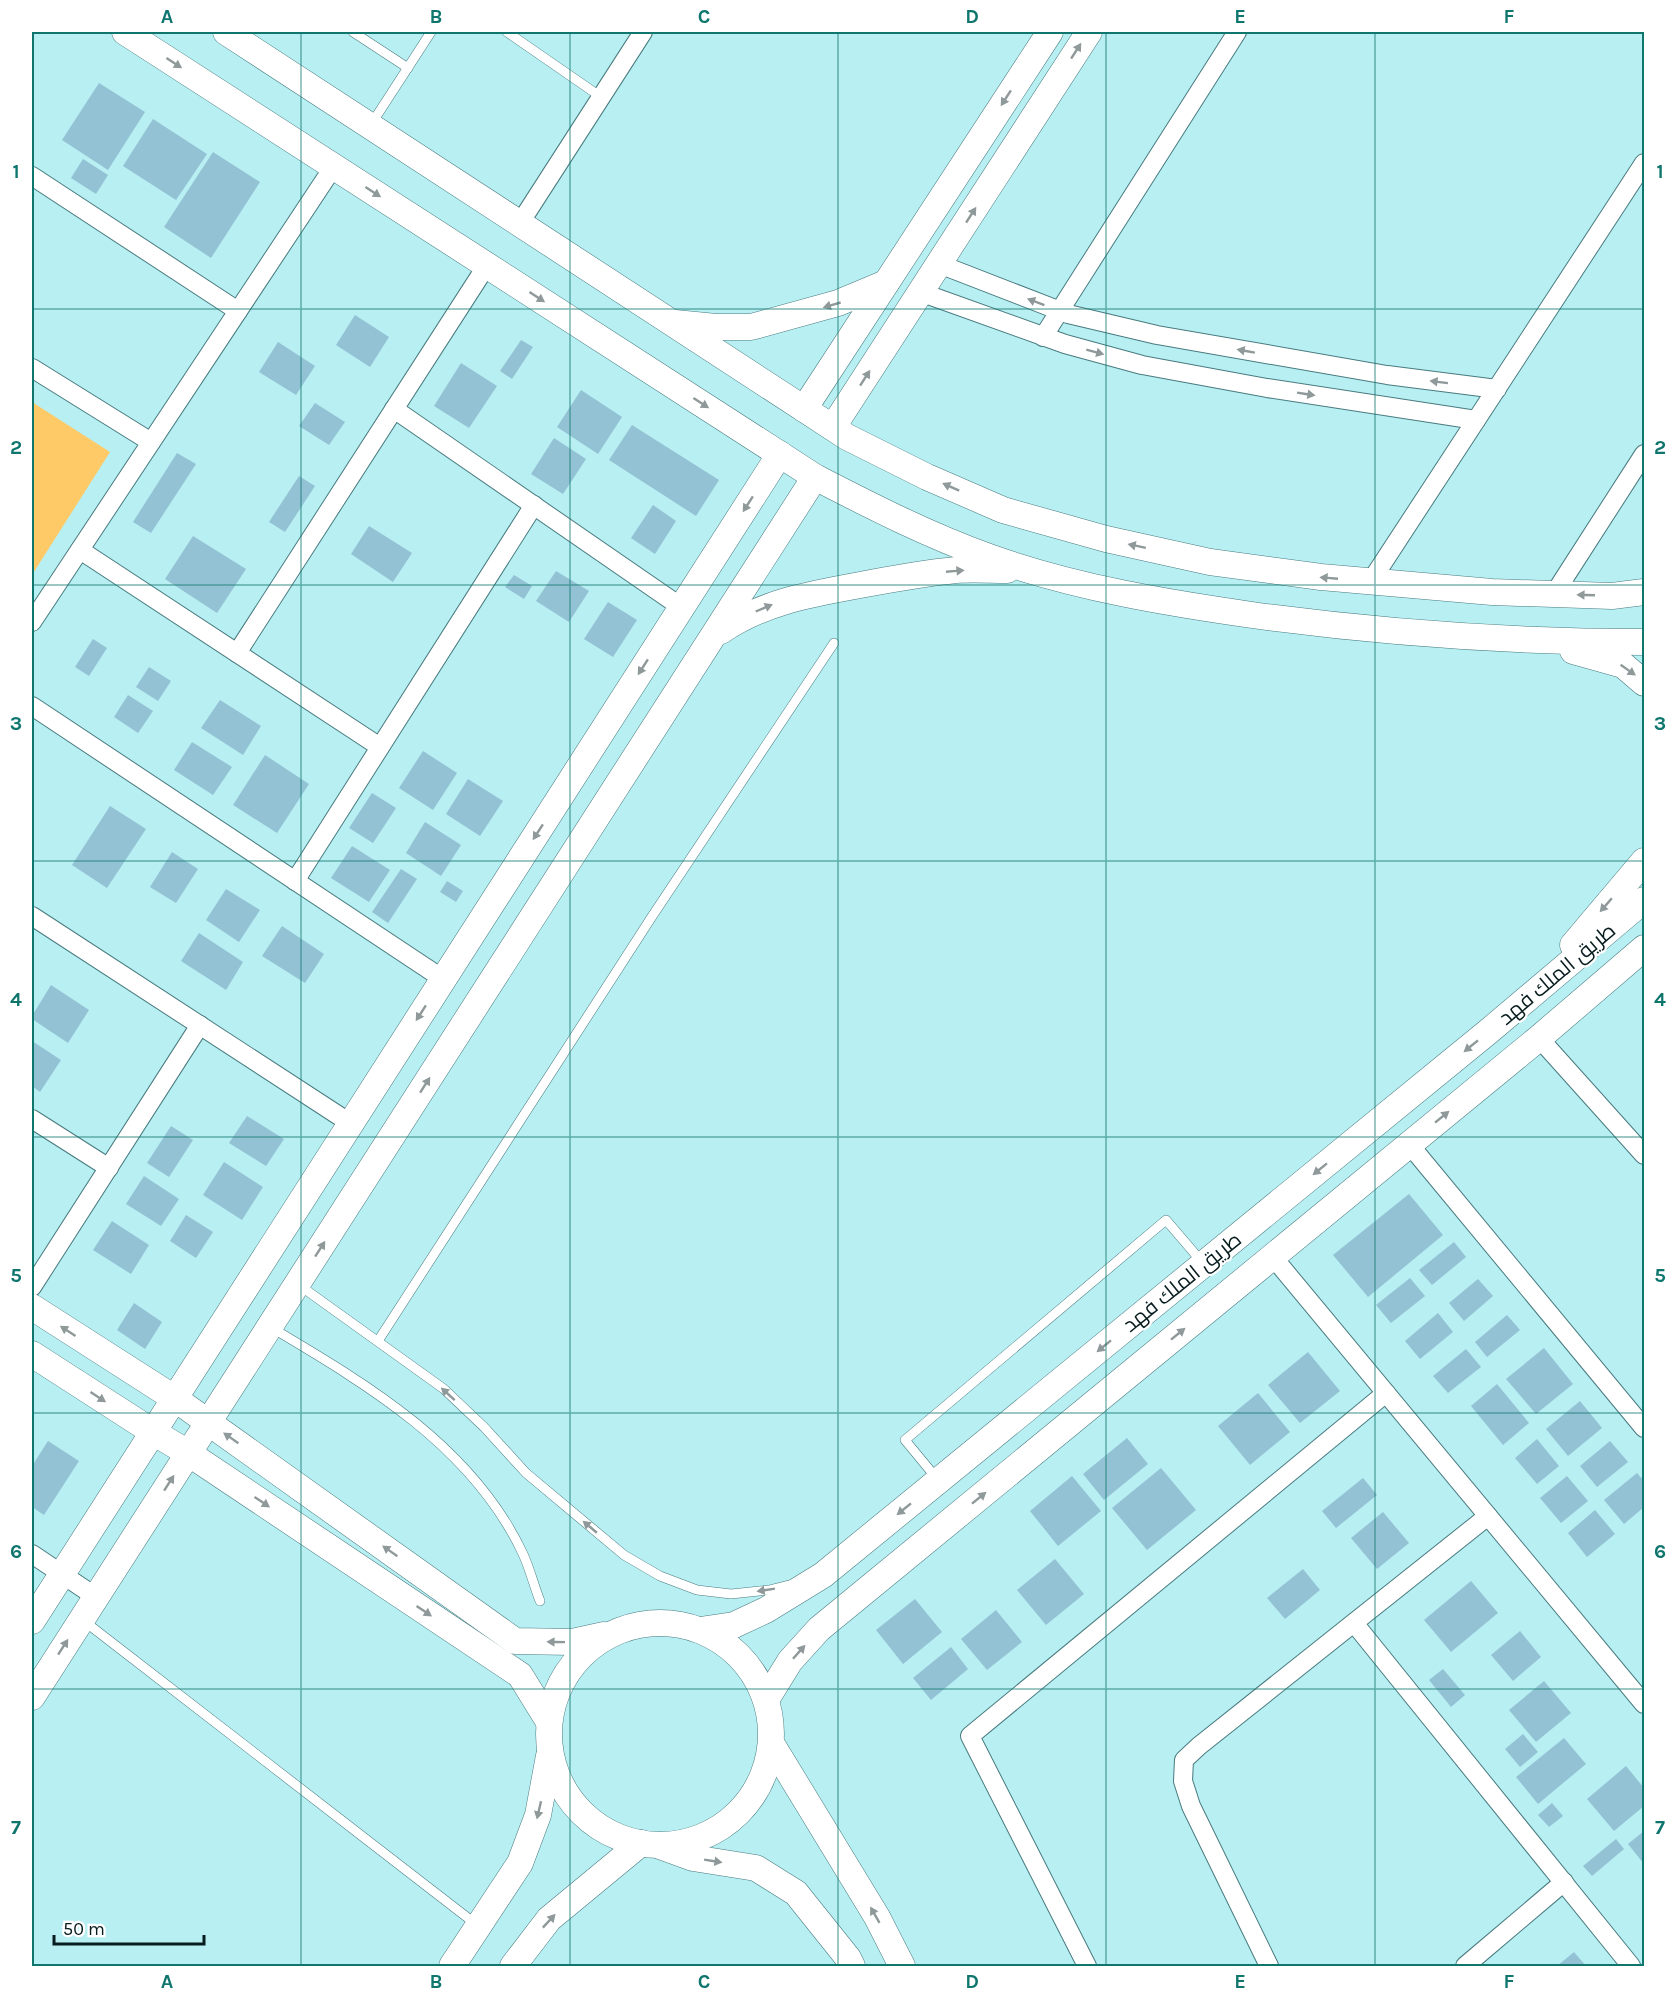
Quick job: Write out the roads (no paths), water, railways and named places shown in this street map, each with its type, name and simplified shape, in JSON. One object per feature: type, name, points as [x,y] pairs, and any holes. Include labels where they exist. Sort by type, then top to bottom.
[{"type":"street","points":[[125,32],[815,477],[906,524],[990,557],[1031,570],[1090,587],[1193,607],[1313,623],[1478,638],[1644,642]]},
{"type":"street","points":[[226,32],[847,437],[927,477],[992,505],[1106,539],[1210,562],[1321,577],[1492,592],[1612,596],[1644,592]]},
{"type":"street","points":[[520,223],[643,32]]},
{"type":"street","points":[[804,409],[1050,32]]},
{"type":"street","points":[[833,428],[1089,32]]},
{"type":"street","points":[[1044,337],[1237,32]]},
{"type":"street","points":[[1371,581],[1644,163]]},
{"type":"street","points":[[32,622],[333,166]]},
{"type":"street","points":[[32,176],[238,311]]},
{"type":"street","points":[[939,264],[1060,311],[1157,335],[1387,375],[1497,389]]},
{"type":"street","points":[[237,653],[487,265]]},
{"type":"street","points":[[672,323],[751,327],[838,303],[886,283]]},
{"type":"street","points":[[920,292],[1065,344],[1142,365],[1267,388],[1476,420]]},
{"type":"street","points":[[32,368],[151,442]]},
{"type":"street","points":[[394,409],[681,608]]},
{"type":"street","points":[[32,1621],[780,454]]},
{"type":"street","points":[[1554,594],[1644,454]]},
{"type":"street","points":[[32,1697],[815,477]]},
{"type":"street","points":[[295,881],[534,505]]},
{"type":"street","points":[[80,550],[380,747]]},
{"type":"street","points":[[713,636],[741,617],[773,604],[822,592],[957,570],[1031,570]]},
{"type":"street","points":[[1532,640],[1623,665],[1644,683]]},
{"type":"street","points":[[32,706],[443,979]]},
{"type":"street","points":[[1525,1001],[1644,861]]},
{"type":"street","name":"طريق الملك فهد","points":[[700,1630],[734,1625],[766,1610],[830,1569],[1525,1001],[1644,900]]},
{"type":"street","points":[[32,916],[350,1123]]},
{"type":"street","name":"طريق الملك فهد","points":[[766,1700],[790,1661],[819,1629],[1539,1038],[1644,948]]},
{"type":"street","points":[[32,1287],[200,1025]]},
{"type":"street","points":[[1539,1038],[1644,1155]]},
{"type":"street","points":[[32,1119],[109,1168]]},
{"type":"street","points":[[1409,1144],[1644,1428]]},
{"type":"street","points":[[1273,1257],[1644,1704]]},
{"type":"street","points":[[32,1307],[174,1398],[515,1641],[572,1642],[614,1633],[641,1624],[670,1623],[700,1630],[722,1641],[741,1657],[756,1677],[766,1700],[771,1721],[771,1743],[765,1770],[752,1795],[734,1816],[711,1832],[685,1842],[649,1844],[549,1919],[513,1966]]},
{"type":"street","points":[[32,1354],[188,1453],[520,1675],[549,1722]]},
{"type":"street","points":[[1087,1966],[970,1736],[1386,1393]]},
{"type":"street","points":[[1269,1966],[1191,1806],[1183,1781],[1184,1760],[1488,1516]]},
{"type":"street","points":[[32,1554],[96,1597]]},
{"type":"street","points":[[830,1569],[864,1593]]},
{"type":"street","points":[[1354,1623],[1631,1966]]},
{"type":"street","points":[[452,1966],[520,1863],[538,1815],[550,1752],[549,1722],[556,1694],[570,1669],[589,1648],[614,1633]]},
{"type":"street","points":[[771,1743],[877,1917],[902,1966]]},
{"type":"street","points":[[550,1752],[558,1779],[572,1802],[591,1821],[615,1835],[693,1858],[756,1868],[796,1893],[842,1950],[852,1966]]},
{"type":"street","points":[[1465,1966],[1564,1882]]},
{"type":"lane","points":[[353,32],[408,68]]},
{"type":"lane","points":[[370,125],[431,32]]},
{"type":"lane","points":[[507,32],[601,97]]},
{"type":"lane","points":[[378,1341],[651,918],[834,643]]},
{"type":"lane","points":[[939,1481],[905,1440],[1166,1220],[1203,1264]]},
{"type":"lane","points":[[297,1284],[444,1389],[484,1426],[534,1480],[624,1555],[660,1576],[696,1590],[731,1594],[769,1590],[830,1569]]},
{"type":"lane","points":[[270,1326],[364,1385],[418,1424],[459,1462],[490,1499],[523,1553],[540,1601]]},
{"type":"lane","points":[[82,1619],[478,1926]]}]
